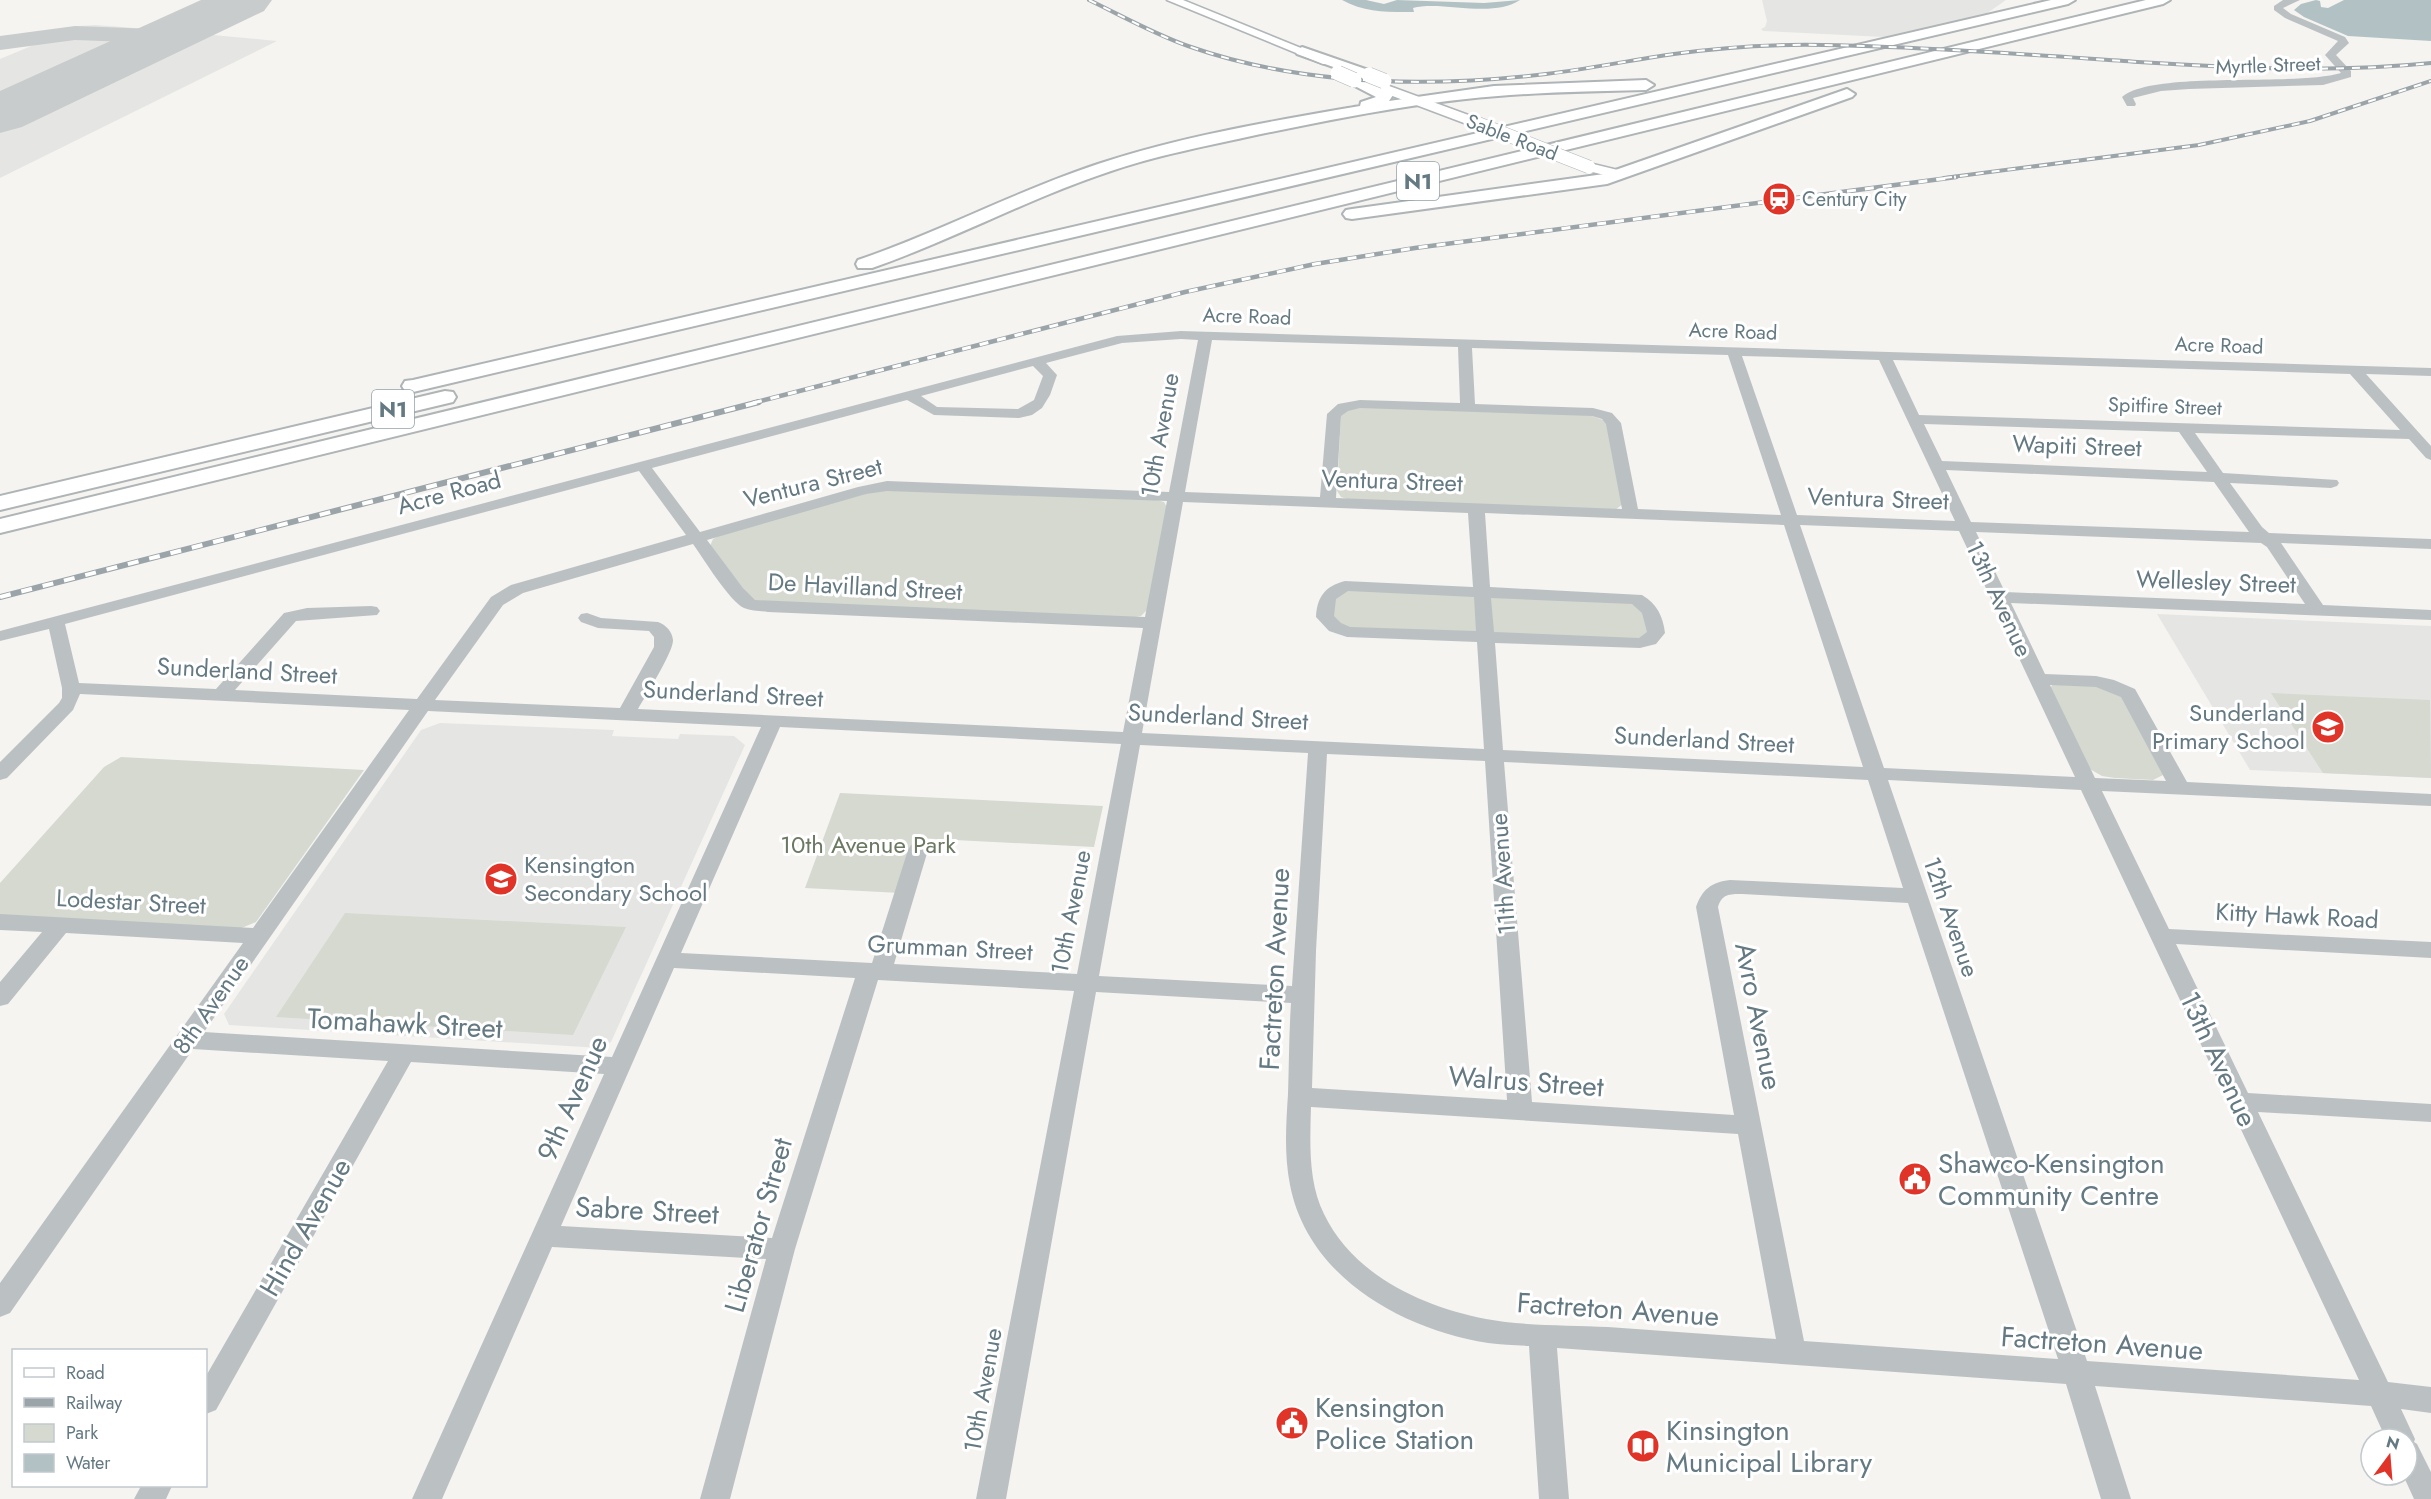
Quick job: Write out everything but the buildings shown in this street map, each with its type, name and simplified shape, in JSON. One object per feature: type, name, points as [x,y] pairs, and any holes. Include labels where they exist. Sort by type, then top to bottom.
[{"type":"highway","points":[[0,485],[388,392],[2068,0]]},
{"type":"highway","name":"N1","points":[[0,503],[2110,0]]},
{"type":"highway","points":[[673,362],[1127,258],[1314,221],[1602,172],[1864,88],[2164,0]]},
{"type":"highway","name":"N1","points":[[0,526],[2164,0]]},
{"type":"highway","points":[[1302,51],[1357,76],[1385,95],[1382,100],[1333,114]]},
{"type":"highway","points":[[1357,76],[1431,92],[1538,90],[1674,82],[1831,55]]},
{"type":"highway","points":[[388,392],[882,258],[920,245],[1105,167],[1173,148],[1333,114],[1514,90]]},
{"type":"main road","name":"Sable Road","points":[[1173,0],[1302,51]]},
{"type":"main road","name":"Sable Road","points":[[1284,45],[1301,56],[1602,172]]},
{"type":"street","name":"Myrtle Street","points":[[2131,104],[2128,95],[2155,89],[2323,82],[2347,75],[2346,71],[2330,56],[2342,45],[2342,39],[2283,14],[2277,8],[2283,3],[2295,0]]},
{"type":"street","name":"Acre Road","points":[[0,636],[1128,338],[1158,335],[1206,336],[2431,372]]},
{"type":"street","name":"10th Avenue","points":[[991,1499],[1206,336]]},
{"type":"street","points":[[1465,344],[1468,407]]},
{"type":"street","name":"12th Avenue","points":[[1734,352],[2076,1373],[2116,1499]]},
{"type":"street","name":"13th Avenue","points":[[1884,356],[2395,1427]]},
{"type":"street","points":[[910,395],[934,411],[1019,414],[1033,411],[1039,405],[1050,375],[1036,361]]},
{"type":"street","points":[[2354,370],[2431,455]]},
{"type":"street","points":[[1328,502],[1334,414],[1339,409],[1360,404],[1468,407],[1593,412],[1607,416],[1613,423],[1631,514]]},
{"type":"street","name":"Spitfire Street","points":[[1915,420],[2413,435]]},
{"type":"street","points":[[2184,428],[2256,531],[2273,544],[2317,610]]},
{"type":"street","name":"Wapiti Street","points":[[1936,465],[2331,483]]},
{"type":"street","name":"De Havilland Street","points":[[643,466],[743,600],[757,606],[1153,623]]},
{"type":"street","name":"Ventura Street","points":[[422,705],[497,601],[517,589],[879,486],[2431,544]]},
{"type":"street","name":"11th Avenue","points":[[1476,508],[1484,592],[1520,1111]]},
{"type":"street","points":[[1345,586],[1636,599],[1647,604],[1652,612],[1656,633],[1640,644],[1486,637],[1347,632],[1335,627],[1325,617],[1326,600],[1331,593],[1345,586]]},
{"type":"street","name":"Wellesley Street","points":[[1998,597],[2431,615]]},
{"type":"street","points":[[221,695],[290,617],[307,613],[352,615],[371,611]]},
{"type":"street","points":[[587,618],[598,623],[652,626],[663,635],[663,647],[626,714]]},
{"type":"street","points":[[0,774],[66,706],[71,698],[71,688],[56,622]]},
{"type":"street","name":"13th Avenue","points":[[2037,679],[2101,682],[2117,686],[2128,693],[2180,788]]},
{"type":"street","name":"Sunderland Street","points":[[71,688],[2431,800]]},
{"type":"street","name":"8th Avenue","points":[[0,1305],[422,705]]},
{"type":"street","name":"9th Avenue","points":[[427,1499],[773,721]]},
{"type":"street","name":"Factreton Avenue","points":[[1318,747],[1302,995],[1301,1187],[1312,1218],[1325,1239],[1348,1267],[1388,1296],[1413,1309],[1450,1323],[1488,1331],[2379,1394],[2431,1400]]},
{"type":"street","name":"Liberator Street","points":[[716,1499],[782,1249],[918,850]]},
{"type":"street","name":"Avro Avenue","points":[[1792,1353],[1707,907],[1710,896],[1718,889],[1742,887],[1916,896]]},
{"type":"street","name":"Lodestar Street","points":[[0,922],[260,936]]},
{"type":"street","points":[[0,998],[60,925]]},
{"type":"street","name":"Kitty Hawk Road","points":[[2161,936],[2431,950]]},
{"type":"street","name":"Grumman Street","points":[[667,960],[1302,995]]},
{"type":"street","name":"Tomahawk Street","points":[[186,1040],[619,1066]]},
{"type":"street","name":"Hind Avenue","points":[[207,1399],[404,1054]]},
{"type":"street","name":"Walrus Street","points":[[1300,1097],[1749,1125]]},
{"type":"street","points":[[2240,1102],[2431,1113]]},
{"type":"street","name":"Sabre Street","points":[[544,1236],[782,1249]]},
{"type":"street","points":[[1542,1335],[1554,1499]]},
{"type":"street","points":[[2419,1478],[2429,1499]]},
{"type":"shaded area","points":[[1762,0],[2006,0],[1986,14],[1884,37],[1763,31],[1761,29],[1765,27],[1767,21]]},
{"type":"shaded area","points":[[96,25],[277,41],[0,178],[0,59],[79,26]]},
{"type":"shaded area","name":"Sunderland Primary School","points":[[2157,614],[2431,626],[2431,778],[2250,770]]},
{"type":"shaded area","name":"Kensington Secondary School","points":[[440,723],[614,730],[612,736],[678,739],[680,734],[734,736],[745,745],[611,1042],[600,1048],[229,1025],[224,1014],[421,730]]},
{"type":"green space","points":[[1352,407],[1589,415],[1606,421],[1623,504],[1615,510],[1341,497],[1337,491],[1341,414]]},
{"type":"green space","points":[[882,489],[1153,499],[1164,502],[1168,509],[1149,608],[1141,616],[1125,619],[753,601],[710,546],[713,539],[722,534]]},
{"type":"green space","points":[[1345,586],[1647,604],[1650,640],[1347,632],[1325,609]]},
{"type":"green space","points":[[2053,684],[2100,685],[2122,693],[2163,775],[2153,780],[2115,778],[2102,776],[2088,768],[2050,688]]},
{"type":"green space","points":[[2271,693],[2430,700],[2431,778],[2323,773]]},
{"type":"green space","points":[[121,757],[364,770],[256,922],[239,929],[0,917],[0,883],[104,767]]},
{"type":"green space","name":"10th Avenue Park","points":[[840,793],[1103,806],[1094,847],[916,838],[900,893],[805,888]]},
{"type":"green space","points":[[345,913],[626,927],[573,1035],[276,1017]]},
{"type":"water","points":[[1342,0],[1366,0],[1384,4],[1397,0],[1484,3],[1520,0],[1495,8],[1424,6],[1413,8],[1414,12],[1386,12],[1368,10]]},
{"type":"water","points":[[2344,0],[2431,0],[2431,41],[2348,36],[2304,17],[2294,10],[2301,4],[2320,1],[2321,7],[2328,8]]},
{"type":"taxiway","points":[[0,43],[75,33],[154,36],[184,29]]},
{"type":"runway","points":[[0,114],[245,0]]},
{"type":"railway","points":[[1089,0],[1175,41],[1231,59],[1275,69],[1365,80],[1410,82],[1501,78],[1562,72],[1658,56],[1730,48],[1786,45],[1942,49],[2248,68],[2358,68],[2431,63]]},
{"type":"railway","points":[[1944,178],[2199,145],[2310,121],[2431,81]]},
{"type":"railway","points":[[753,403],[1185,292],[1315,264],[1415,248],[1956,177]]},
{"type":"railway","points":[[0,597],[759,402]]},
{"type":"place","name":"Century City","points":[[1779,199]]},
{"type":"place","name":"Sunderland Primary School","points":[[2328,727]]},
{"type":"place","name":"Kensington Secondary School","points":[[501,879]]},
{"type":"place","name":"Shawco-Kensington Community Centre","points":[[1915,1179]]},
{"type":"place","name":"Kensington Police Station","points":[[1292,1423]]},
{"type":"place","name":"Kinsington Municipal Library","points":[[1643,1446]]}]
